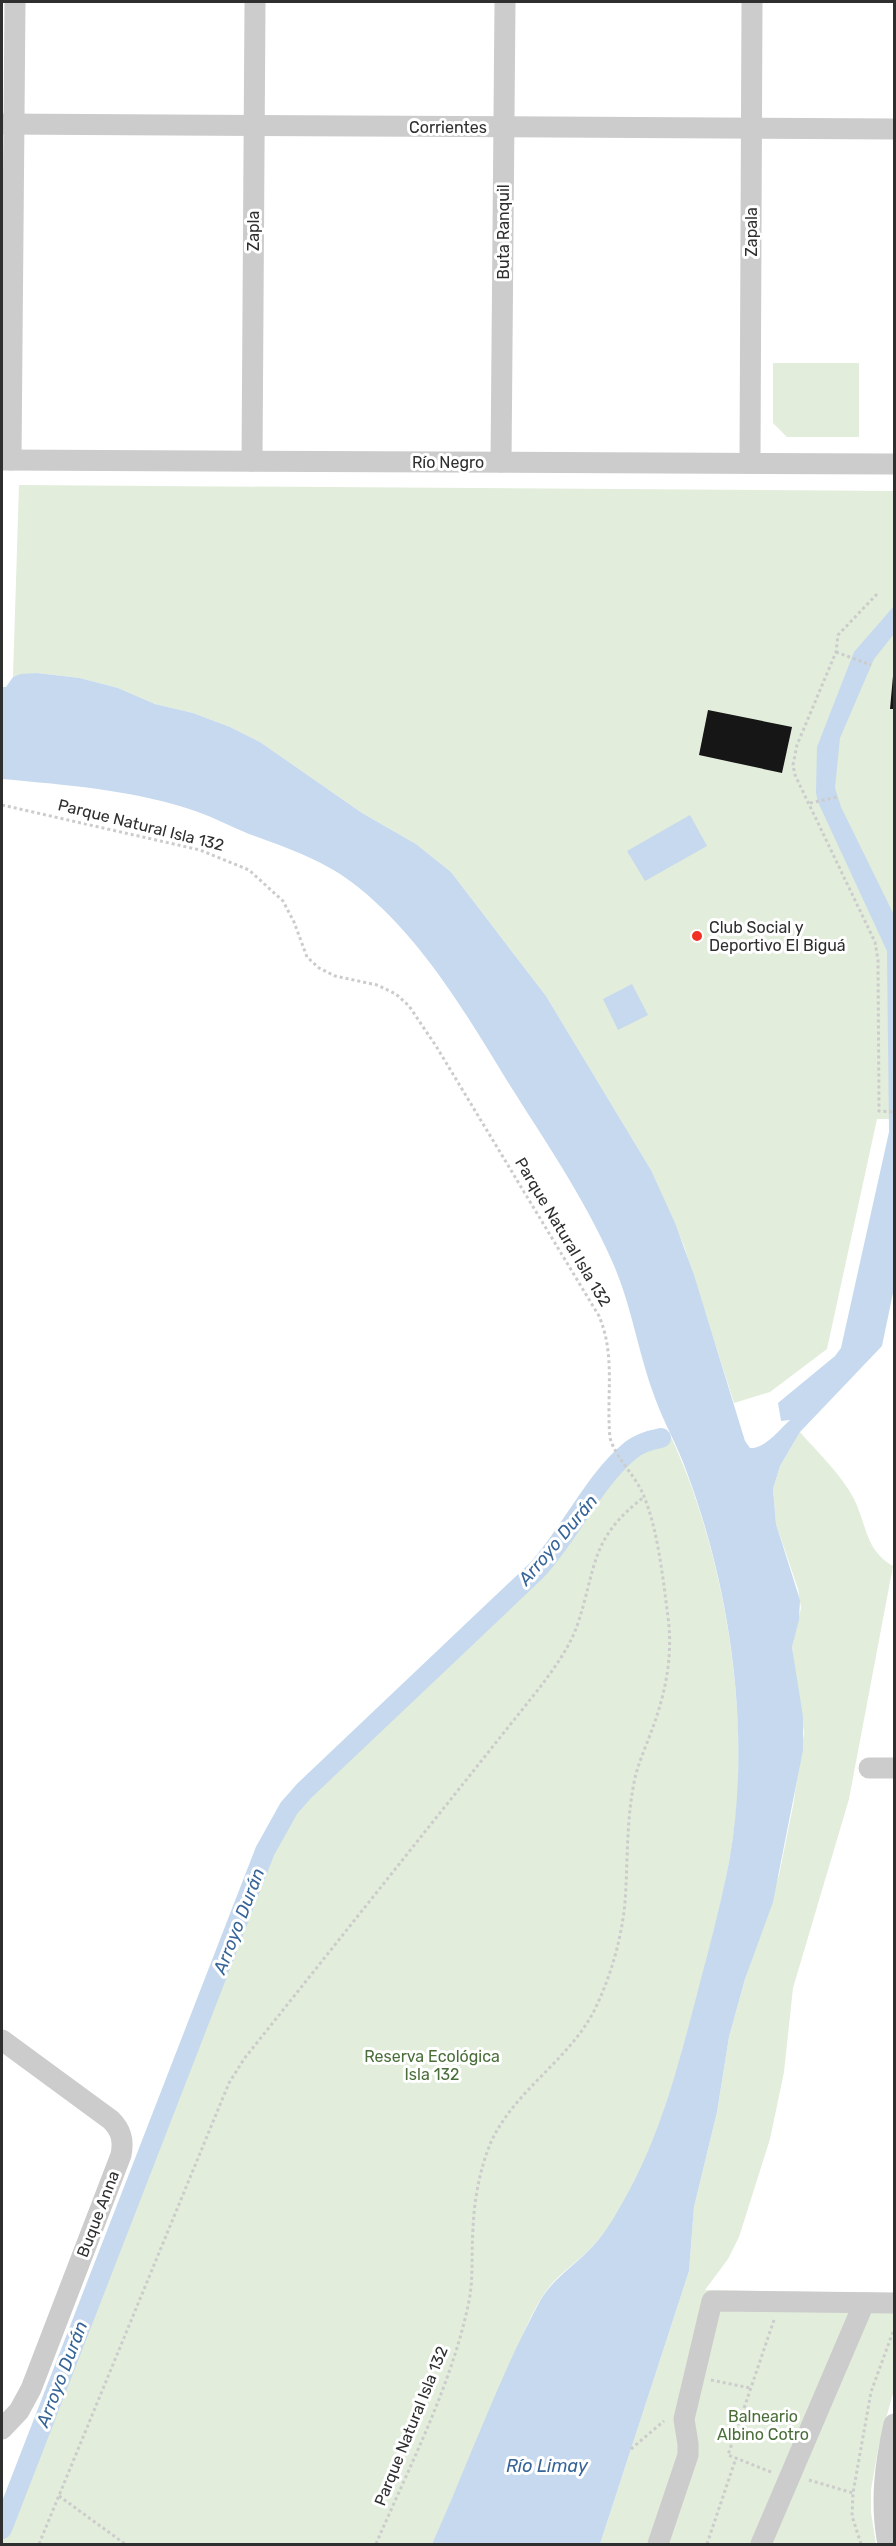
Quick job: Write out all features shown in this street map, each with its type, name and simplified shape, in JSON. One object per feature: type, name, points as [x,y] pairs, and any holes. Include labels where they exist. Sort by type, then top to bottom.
[{"type":"street","points":[[6,460],[8,124],[15,2]]},
{"type":"street","name":"Zapla","points":[[252,461],[255,2]]},
{"type":"street","name":"Buta Ranquil","points":[[501,462],[505,2]]},
{"type":"street","name":"Zapala","points":[[750,464],[752,2]]},
{"type":"street","name":"Corrientes","points":[[8,124],[894,129]]},
{"type":"street","name":"Río Negro","points":[[6,460],[894,464]]},
{"type":"street","points":[[869,1768],[894,1768]]},
{"type":"street","name":"Buque Anna","points":[[2,2040],[111,2120],[120,2132],[122,2140],[121,2155],[31,2389],[19,2411],[2,2429]]},
{"type":"street","points":[[658,2544],[687,2455],[688,2444],[684,2419],[712,2301],[894,2303]]},
{"type":"street","points":[[761,2544],[864,2303]]},
{"type":"street","points":[[888,2544],[883,2507],[890,2481],[894,2424]]},
{"type":"path","points":[[877,594],[838,634],[836,651],[800,735],[794,755],[795,775],[875,942],[878,960],[879,1112],[894,1112]]},
{"type":"path","points":[[836,651],[871,665]]},
{"type":"path","points":[[809,804],[837,797]]},
{"type":"path","name":"Parque Natural Isla 132","points":[[2,805],[200,850],[249,870],[283,901],[294,922],[307,957],[319,968],[335,976],[377,985],[396,994],[409,1006],[436,1046],[599,1316],[606,1332],[610,1360],[609,1428],[613,1447],[634,1476],[644,1497],[652,1525],[668,1619],[670,1647],[668,1673],[662,1702],[635,1778],[628,1828],[623,1918],[616,1957],[602,1994],[580,2033],[518,2100],[492,2141],[476,2196],[472,2228],[472,2278],[458,2343],[445,2384],[375,2544]]},
{"type":"path","points":[[39,2544],[229,2083],[244,2059],[541,1686],[563,1655],[576,1627],[595,1557],[607,1533],[624,1512],[644,1497]]},
{"type":"path","points":[[780,2302],[728,2455],[790,2477],[853,2493]]},
{"type":"path","points":[[861,2544],[852,2517],[853,2493],[871,2392],[894,2330]]},
{"type":"path","points":[[694,2377],[750,2388]]},
{"type":"path","points":[[707,2544],[736,2458]]},
{"type":"path","points":[[59,2496],[124,2544]]},
{"type":"path","points":[[857,2544],[858,2536]]},
{"type":"green space","points":[[773,363],[859,363],[859,437],[787,437],[773,423]]},
{"type":"green space","name":"Club Social y Deportivo El Biguá","points":[[19,485],[894,491],[894,1119],[877,1119],[827,1349],[770,1392],[734,1403],[684,1246],[651,1170],[546,996],[451,872],[416,844],[362,813],[260,742],[230,727],[193,713],[155,704],[118,688],[80,678],[37,673],[13,677]]},
{"type":"green space","name":"Balneario Albino Cotro","points":[[800,1432],[843,1481],[854,1499],[872,1545],[884,1560],[893,1566],[849,1799],[793,1988],[784,2072],[770,2139],[739,2237],[728,2259],[705,2290],[894,2293],[894,2390],[879,2444],[871,2490],[871,2512],[876,2544],[600,2544],[689,2271],[694,2207],[717,2112],[729,2037],[745,1979],[779,1875],[793,1806],[804,1733],[792,1647],[801,1608],[798,1589],[776,1524],[773,1489],[780,1466]]},
{"type":"green space","name":"Reserva Ecológica Isla 132","points":[[671,1437],[689,1480],[717,1575],[734,1677],[738,1727],[738,1776],[735,1822],[724,1888],[680,2060],[660,2122],[639,2173],[628,2196],[607,2229],[585,2254],[554,2281],[539,2302],[432,2544],[2,2544],[2,2529],[265,1851],[289,1808],[304,1791],[536,1571],[606,1476],[619,1462],[641,1444]]},
{"type":"water","name":"Río Limay","points":[[894,606],[894,634],[874,659],[840,738],[835,788],[841,807],[894,915],[894,1288],[882,1346],[800,1432],[780,1466],[773,1489],[776,1524],[800,1600],[799,1620],[792,1647],[803,1717],[803,1750],[773,1902],[745,1979],[729,2037],[717,2112],[694,2207],[689,2271],[600,2544],[432,2544],[497,2391],[540,2301],[551,2285],[602,2235],[636,2177],[666,2104],[681,2053],[722,1897],[736,1814],[738,1764],[733,1663],[715,1564],[686,1470],[649,1381],[619,1278],[601,1237],[562,1168],[474,1027],[421,952],[381,907],[358,887],[319,862],[292,850],[198,812],[150,798],[126,793],[2,779],[2,687],[6,687],[13,677],[21,674],[37,673],[80,678],[118,688],[155,704],[193,713],[230,727],[260,742],[362,813],[416,844],[451,872],[546,996],[651,1170],[675,1223],[694,1275],[745,1441],[750,1448],[755,1448],[766,1442],[790,1420],[781,1421],[778,1403],[835,1356],[841,1348],[889,1132],[887,951],[818,802],[816,793],[817,747],[854,652]]},
{"type":"water","points":[[690,815],[707,846],[645,881],[627,851]]},
{"type":"water","points":[[632,984],[648,1015],[618,1030],[603,999]]},
{"type":"building","points":[[893,676],[894,709],[890,709]]},
{"type":"building","points":[[708,710],[792,727],[782,773],[699,755]]},
{"type":"waterway","name":"Arroyo Durán","points":[[2,2529],[265,1851],[289,1808],[304,1791],[536,1571],[560,1541],[593,1492],[617,1463],[638,1445],[661,1438]]},
{"type":"place","name":"Club Social y Deportivo El Biguá","points":[[697,936]]}]
